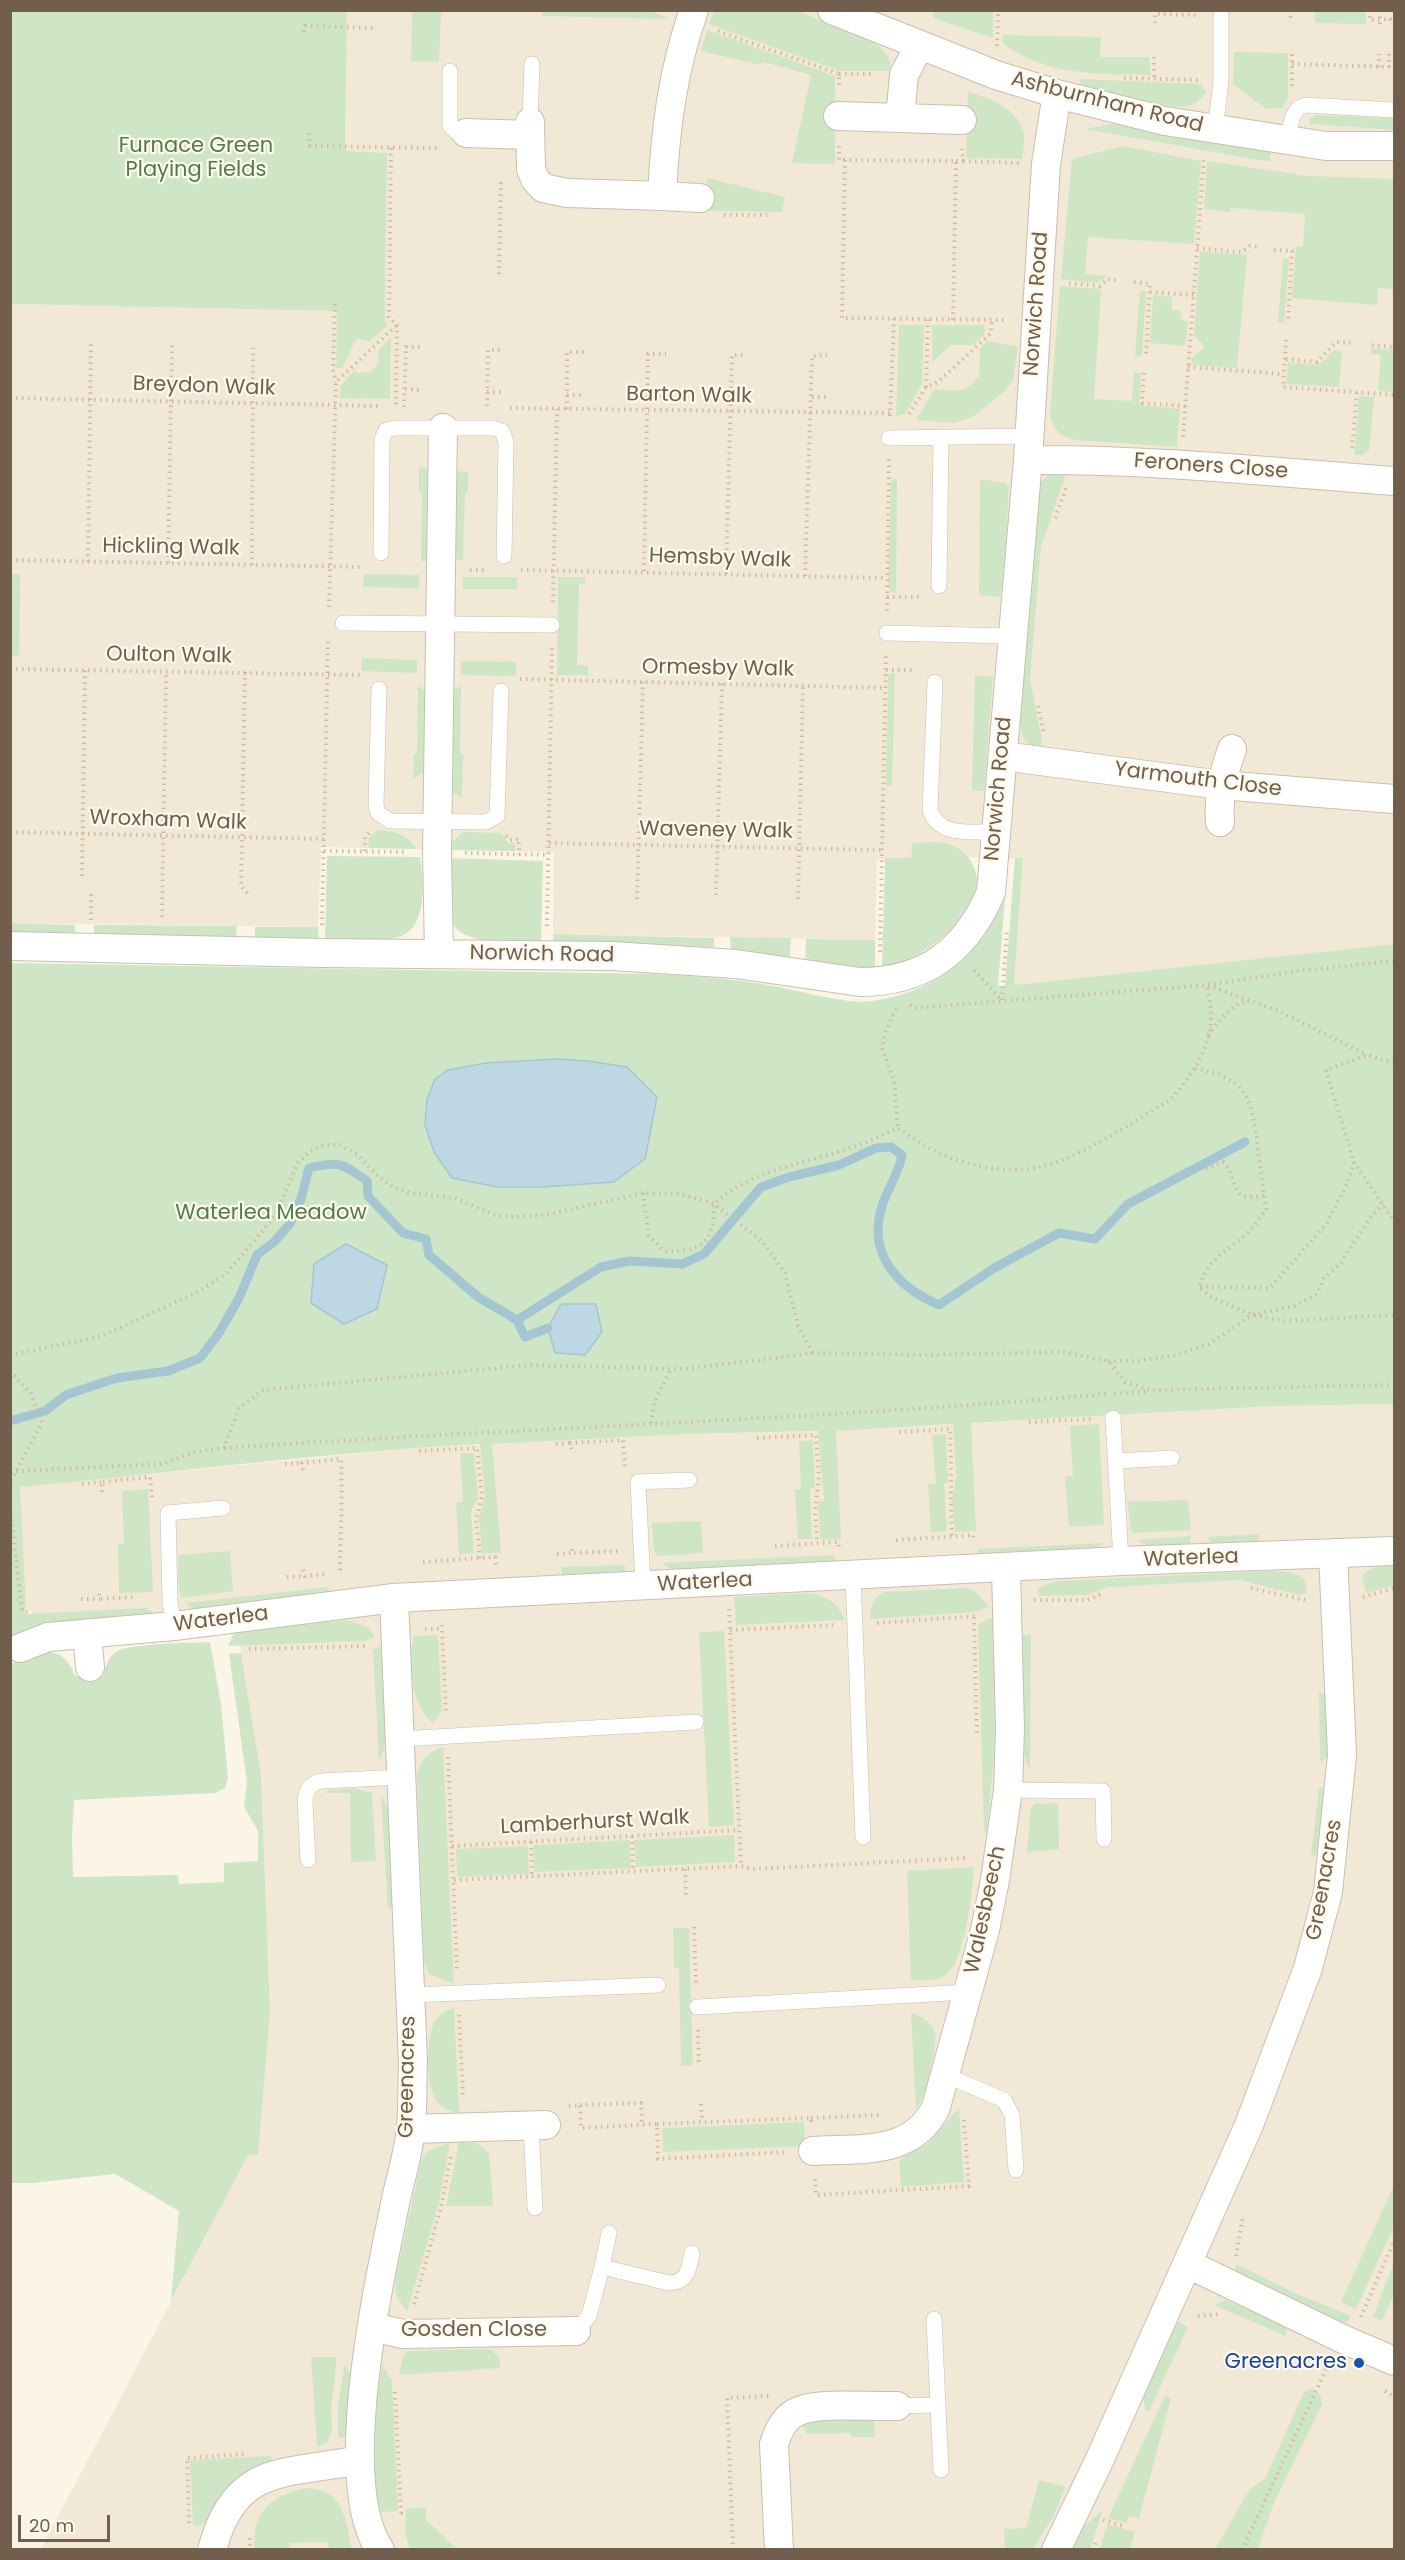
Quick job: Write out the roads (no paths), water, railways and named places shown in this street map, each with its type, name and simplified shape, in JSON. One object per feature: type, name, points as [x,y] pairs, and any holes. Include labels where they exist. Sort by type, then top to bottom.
[{"type":"street","name":"Ashburnham Road","points":[[831,10],[964,64],[1057,94],[1165,121],[1326,146],[1395,146]]},
{"type":"street","points":[[662,196],[668,110],[680,50],[692,16]]},
{"type":"street","points":[[900,118],[904,75],[919,46]]},
{"type":"street","name":"Norwich Road","points":[[10,946],[547,954],[704,961],[836,980],[880,982],[903,978],[939,961],[969,934],[982,914],[991,892],[1028,448],[1046,164],[1057,94]]},
{"type":"street","points":[[838,116],[962,120]]},
{"type":"street","points":[[464,133],[530,128],[531,169],[535,179],[543,188],[567,193],[700,198]]},
{"type":"street","name":"Norwich Road","points":[[439,954],[438,821],[443,428]]},
{"type":"street","name":"Feroners Close","points":[[1028,448],[1077,459],[1395,482]]},
{"type":"street","points":[[1220,822],[1221,785],[1232,750]]},
{"type":"street","name":"Yarmouth Close","points":[[1003,756],[1221,785],[1395,800]]},
{"type":"street","name":"Waterlea","points":[[15,1651],[48,1637],[174,1626],[394,1598],[1006,1569],[1121,1561],[1395,1551]]},
{"type":"street","name":"Greenacres","points":[[1056,2550],[1099,2461],[1250,2125],[1308,1968],[1328,1892],[1342,1755],[1333,1553]]},
{"type":"street","name":"Walesbeech","points":[[813,2151],[901,2142],[921,2130],[931,2119],[968,1992],[995,1880],[1008,1790],[1010,1728],[1006,1569]]},
{"type":"street","name":"Greenacres","points":[[380,2550],[365,2518],[359,2460],[372,2327],[380,2277],[411,2129],[413,2063],[394,1598]]},
{"type":"street","points":[[87,1634],[90,1667]]},
{"type":"street","points":[[411,2129],[538,2125]]},
{"type":"street","points":[[1188,2264],[1395,2361]]},
{"type":"street","name":"Gosden Close","points":[[372,2327],[403,2334],[576,2331]]},
{"type":"street","points":[[779,2550],[774,2444],[778,2431],[788,2418],[797,2411],[813,2407],[897,2406]]},
{"type":"street","points":[[212,2550],[224,2515],[234,2500],[249,2488],[265,2479],[295,2468],[326,2467],[359,2460]]},
{"type":"lane","points":[[1215,130],[1221,81],[1221,13]]},
{"type":"lane","points":[[530,128],[532,64]]},
{"type":"lane","points":[[450,71],[450,126],[456,132],[464,133]]},
{"type":"lane","points":[[1288,141],[1293,114],[1296,108],[1305,105],[1395,110]]},
{"type":"lane","points":[[381,553],[382,439],[386,430],[487,427],[502,431],[506,442],[504,555]]},
{"type":"lane","points":[[889,438],[941,438],[1028,448]]},
{"type":"lane","points":[[939,586],[941,438]]},
{"type":"lane","points":[[343,623],[552,625]]},
{"type":"lane","points":[[887,633],[1012,636]]},
{"type":"lane","points":[[935,682],[930,811],[940,826],[950,831],[996,832]]},
{"type":"lane","points":[[378,689],[378,813],[390,821],[486,822],[497,816],[501,691]]},
{"type":"lane","points":[[1113,1418],[1121,1561]]},
{"type":"lane","points":[[1116,1461],[1172,1458]]},
{"type":"lane","points":[[643,1586],[638,1482],[689,1480]]},
{"type":"lane","points":[[174,1626],[170,1602],[168,1513],[223,1508]]},
{"type":"lane","points":[[853,1575],[863,1837]]},
{"type":"lane","points":[[400,1739],[696,1722]]},
{"type":"lane","points":[[308,1860],[305,1800],[312,1784],[321,1781],[401,1777]]},
{"type":"lane","points":[[1008,1790],[1103,1791],[1104,1839]]},
{"type":"lane","points":[[410,1995],[658,1985]]},
{"type":"lane","points":[[697,2007],[968,1992]]},
{"type":"lane","points":[[945,2075],[1004,2100],[1010,2106],[1016,2170]]},
{"type":"lane","points":[[535,2208],[538,2125]]},
{"type":"lane","points":[[576,2331],[589,2316],[609,2233]]},
{"type":"lane","points":[[602,2266],[677,2283],[688,2273],[692,2253]]},
{"type":"lane","points":[[934,2319],[941,2470]]},
{"type":"lane","points":[[897,2406],[938,2405]]},
{"type":"water","points":[[557,1059],[627,1067],[657,1097],[645,1159],[614,1182],[543,1187],[497,1187],[452,1178],[434,1152],[425,1125],[427,1099],[435,1079],[448,1070],[486,1063]]},
{"type":"water","points":[[346,1244],[387,1265],[377,1309],[344,1324],[311,1303],[314,1264]]},
{"type":"water","points":[[561,1304],[596,1304],[602,1332],[585,1355],[555,1353],[548,1328]]},
{"type":"waterway","points":[[517,1320],[601,1267],[629,1261],[682,1264],[704,1254],[761,1187],[789,1177],[839,1165],[876,1148],[891,1147],[902,1155],[899,1168],[883,1203],[879,1221],[878,1237],[882,1252],[897,1277],[909,1288],[939,1305],[996,1267],[1059,1233],[1095,1239],[1128,1204],[1245,1142]]},
{"type":"waterway","points":[[10,1421],[45,1411],[66,1395],[117,1378],[168,1371],[200,1358],[219,1333],[239,1298],[257,1255],[274,1242],[290,1224],[301,1199],[309,1168],[328,1164],[346,1167],[367,1181],[368,1196],[403,1233],[426,1239],[429,1255],[478,1297],[517,1320],[525,1337],[548,1328]]},
{"type":"place","name":"Greenacres","points":[[1359,2363]]},
{"type":"park label","name":"Furnace Green Playing Fields","points":[[196,159]]},
{"type":"park label","name":"Waterlea Meadow","points":[[271,1214]]}]
